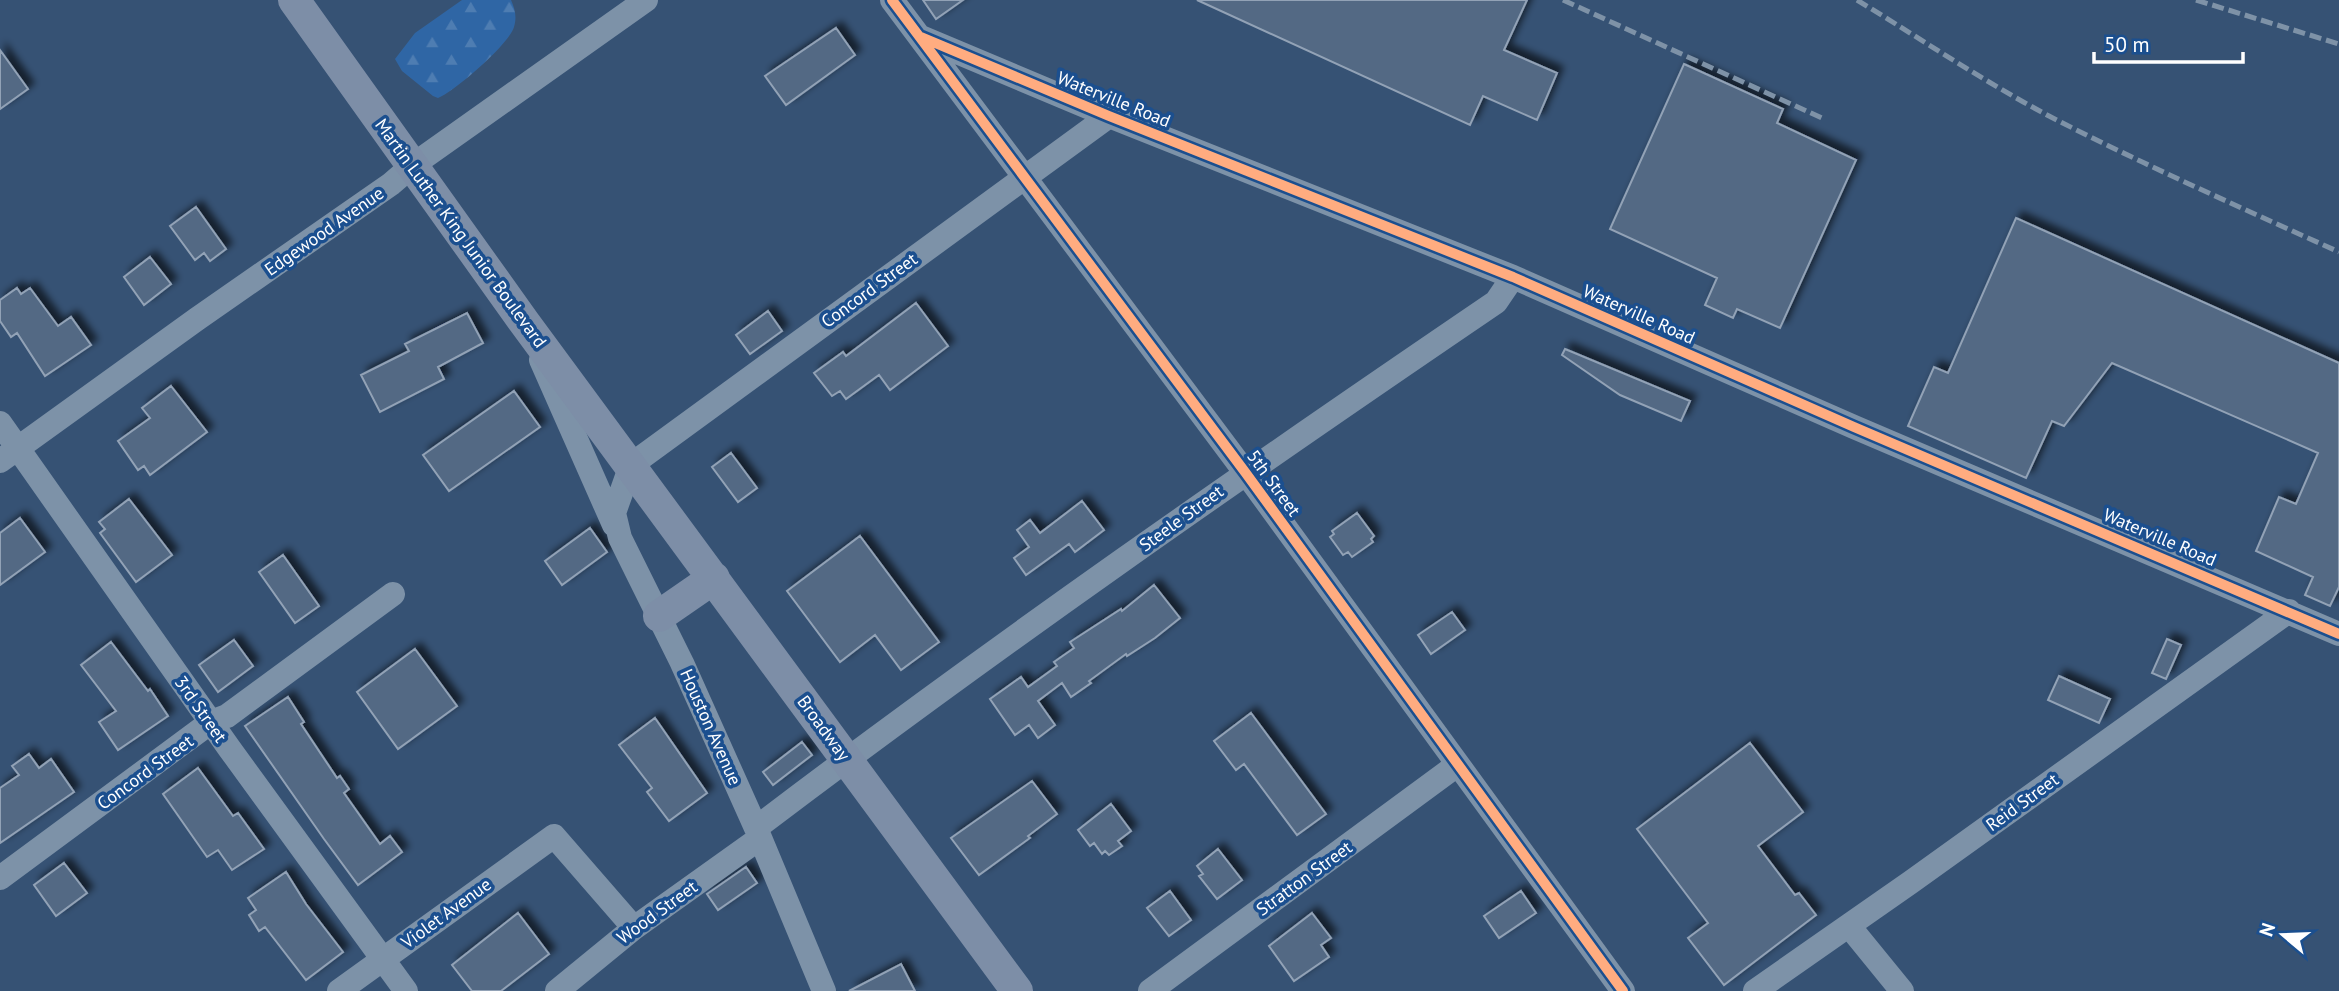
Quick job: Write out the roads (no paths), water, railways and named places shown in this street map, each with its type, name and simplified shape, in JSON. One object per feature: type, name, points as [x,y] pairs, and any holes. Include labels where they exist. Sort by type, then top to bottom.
[{"type":"main road","name":"Martin Luther King Junior Boulevard","points":[[294,0],[524,322],[631,465]]},
{"type":"main road","name":"Broadway","points":[[631,465],[1017,991]]},
{"type":"main road","points":[[659,616],[714,578]]},
{"type":"street","name":"Edgewood Avenue","points":[[9,454],[646,0]]},
{"type":"street","name":"5th Street","points":[[892,0],[1245,472],[1623,991]]},
{"type":"street","name":"Waterville Road","points":[[921,37],[1109,116],[1513,277],[1854,427],[2339,634]]},
{"type":"street","name":"Concord Street","points":[[631,465],[1109,116]]},
{"type":"street","name":"Steele Street","points":[[847,758],[1245,472],[1496,302],[1513,277]]},
{"type":"street","points":[[524,322],[620,538]]},
{"type":"street","name":"3rd Street","points":[[0,423],[9,454],[211,722],[406,991]]},
{"type":"street","name":"Houston Avenue","points":[[631,465],[614,513],[620,538],[682,663],[758,833],[824,991]]},
{"type":"street","name":"Concord Street","points":[[0,878],[211,722],[227,716],[393,594]]},
{"type":"street","name":"Reid Street","points":[[1755,991],[2289,611]]},
{"type":"street","name":"Wood Street","points":[[557,991],[758,833],[847,758]]},
{"type":"street","name":"Stratton Street","points":[[1150,991],[1457,765]]},
{"type":"street","name":"Violet Avenue","points":[[339,991],[554,836],[634,928]]},
{"type":"street","points":[[1849,926],[1902,991]]},
{"type":"railway","points":[[1563,0],[1824,119]]},
{"type":"railway","points":[[1857,0],[2024,103],[2157,169],[2339,252]]},
{"type":"railway","points":[[2196,0],[2339,44]]}]
